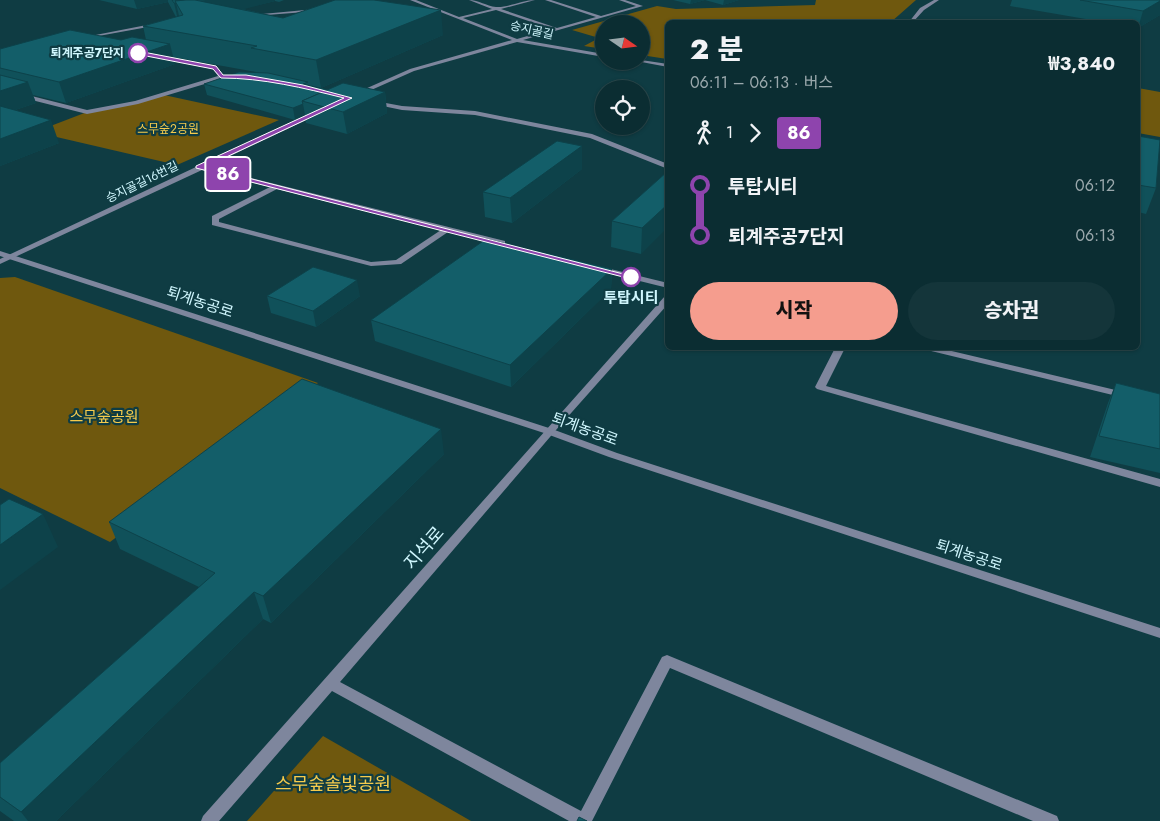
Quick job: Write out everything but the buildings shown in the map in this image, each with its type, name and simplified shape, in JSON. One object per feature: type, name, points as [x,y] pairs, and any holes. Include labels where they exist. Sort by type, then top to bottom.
[{"type":"street","name":"승지골길","points":[[412,0],[518,41],[595,54]]},
{"type":"street","points":[[471,0],[556,30]]},
{"type":"street","name":"승지골길","points":[[458,18],[533,0]]},
{"type":"street","points":[[547,0],[595,15]]},
{"type":"street","points":[[608,15],[642,6],[621,0]]},
{"type":"street","points":[[913,20],[922,9],[937,0]]},
{"type":"street","points":[[248,16],[322,9]]},
{"type":"street","points":[[358,100],[349,98],[412,70],[595,19]]},
{"type":"street","points":[[77,39],[166,24]]},
{"type":"street","points":[[156,56],[215,68],[221,77]]},
{"type":"street","points":[[650,63],[665,66]]},
{"type":"street","points":[[0,90],[87,112],[136,103],[221,77],[229,77]]},
{"type":"street","points":[[367,101],[402,108],[475,113],[592,136],[665,166]]},
{"type":"street","name":"승지골길16번길","points":[[0,262],[323,110]]},
{"type":"street","points":[[199,167],[514,246]]},
{"type":"street","points":[[277,186],[215,218],[216,223],[371,264],[398,262],[447,229]]},
{"type":"street","name":"퇴계농공로","points":[[0,253],[1160,633]]},
{"type":"street","points":[[591,266],[665,285]]},
{"type":"street","name":"지석로","points":[[209,821],[331,684],[548,431],[665,301]]},
{"type":"street","points":[[839,350],[820,387],[1160,483]]},
{"type":"street","points":[[938,350],[1131,396]]},
{"type":"street","points":[[331,684],[584,821],[667,661],[1051,821]]},
{"type":"green space","points":[[816,0],[916,0],[893,20],[665,20],[665,59],[650,56],[650,15],[625,15],[657,6],[676,9],[815,5]]},
{"type":"green space","points":[[595,24],[595,37],[572,30]]},
{"type":"green space","points":[[595,40],[595,48],[584,46]]},
{"type":"green space","points":[[1140,88],[1160,92],[1160,137],[1140,133]]},
{"type":"green space","name":"스무숲2공원","points":[[164,95],[279,120],[177,165],[35,132],[87,112]]},
{"type":"green space","name":"스무숲공원","points":[[15,277],[318,383],[110,542],[0,488],[0,278]]},
{"type":"green space","name":"스무숲솔빛공원","points":[[323,736],[471,821],[247,821]]},
{"type":"bus line","name":"86","points":[[138,53],[215,68],[221,77],[246,77],[303,86],[349,98],[199,167],[631,277]]},
{"type":"place","name":"퇴계주공7단지","points":[[138,53]]},
{"type":"place","name":"투탑시티","points":[[631,277]]}]
